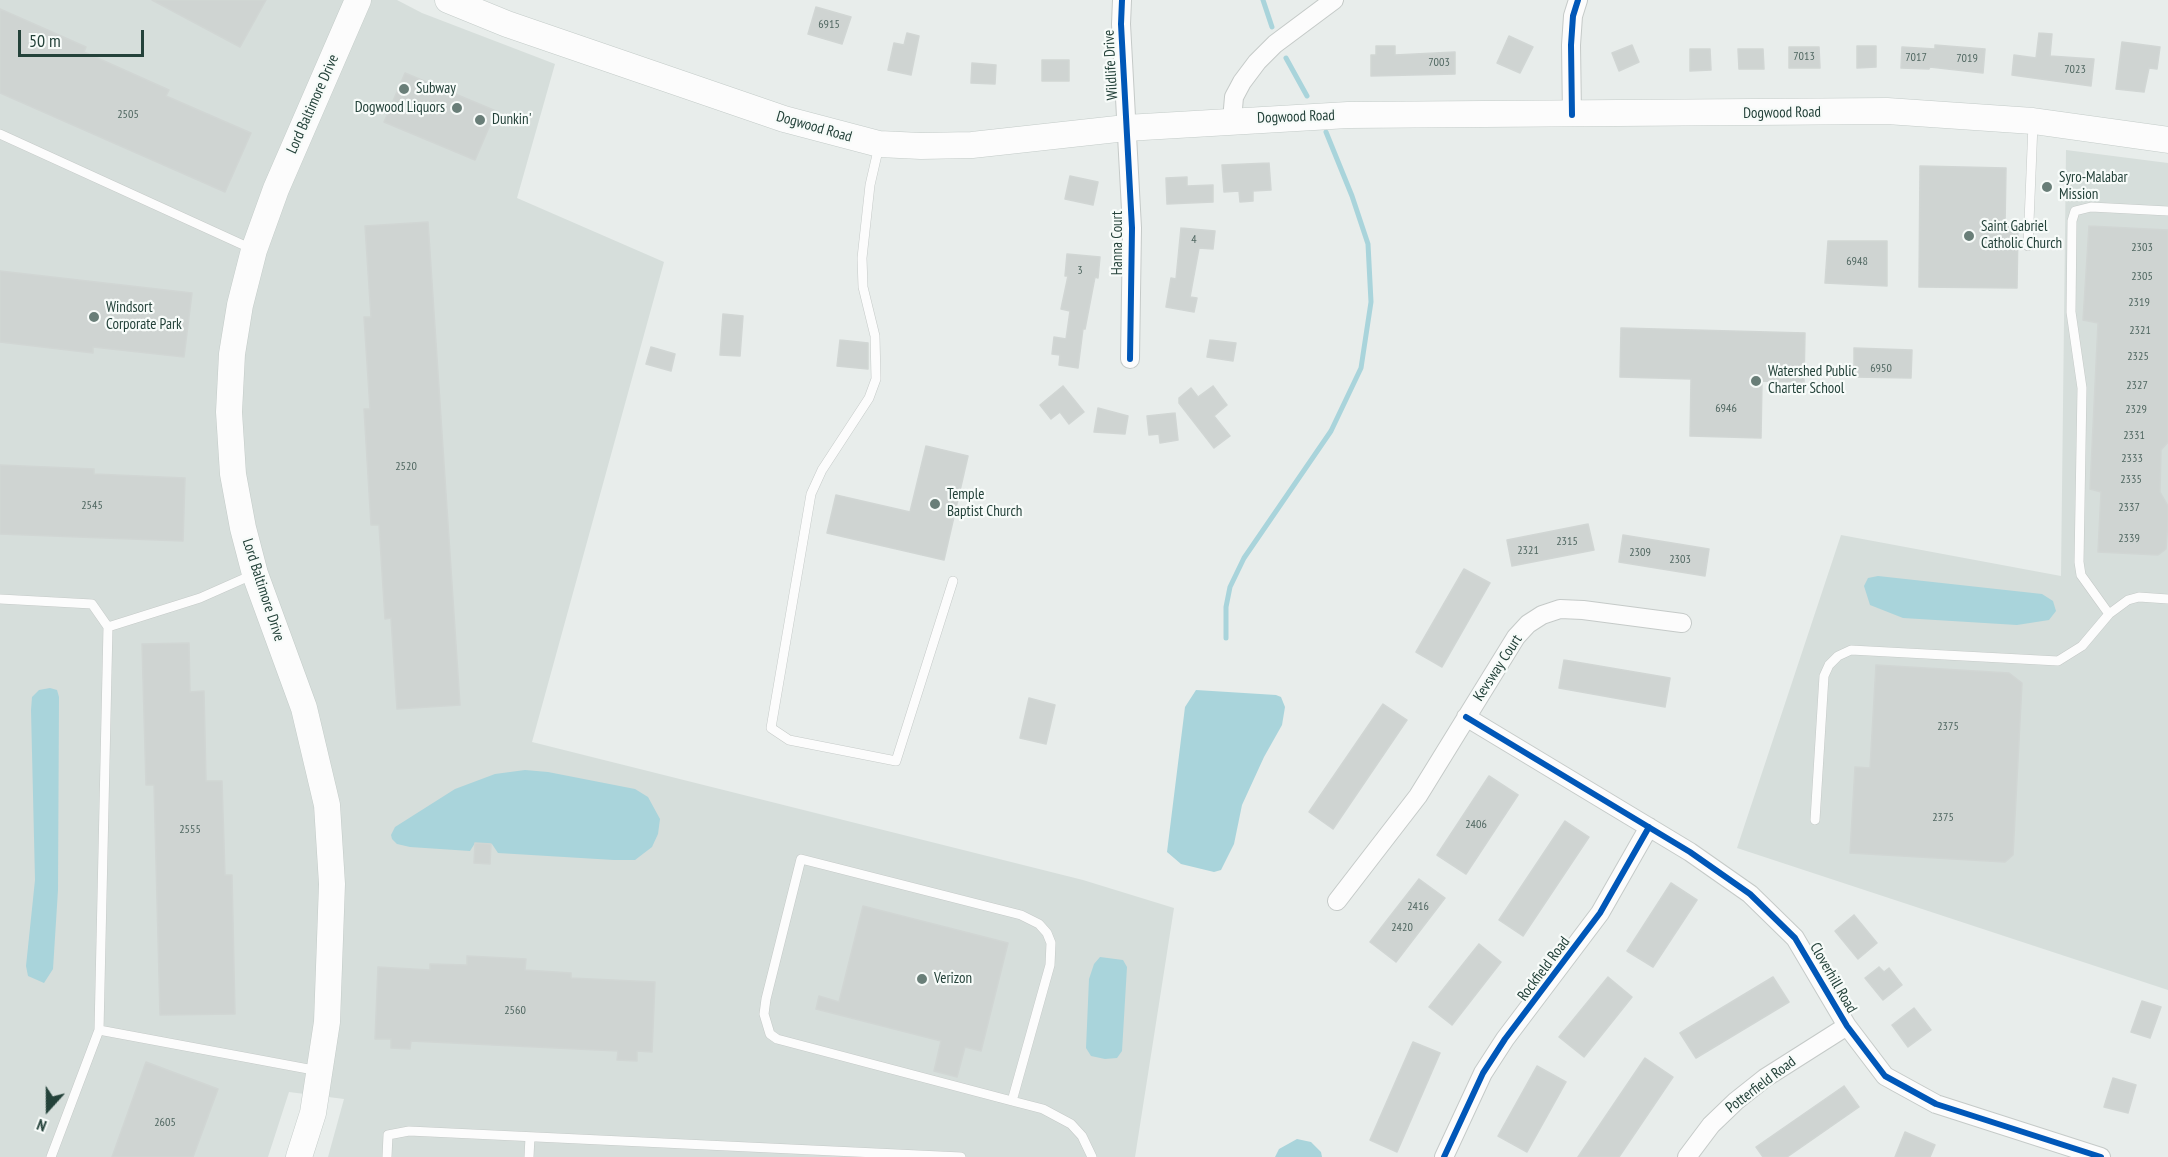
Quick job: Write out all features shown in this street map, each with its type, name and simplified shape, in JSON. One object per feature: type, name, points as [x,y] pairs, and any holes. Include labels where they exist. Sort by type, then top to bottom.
[{"type":"main road","name":"Lord Baltimore Drive","points":[[299,1157],[313,1113],[327,1022],[331,959],[331,848],[327,805],[304,708],[255,574],[243,528],[233,474],[229,412],[232,354],[240,305],[254,250],[276,189],[358,0]]},
{"type":"main road","name":"Dogwood Road","points":[[448,0],[507,24],[784,119],[879,144],[972,145],[1126,128],[1348,115],[1887,111],[2033,122],[2168,140]]},
{"type":"street","name":"Wildlife Drive","points":[[1122,0],[1126,128]]},
{"type":"street","points":[[1232,120],[1234,97],[1257,62],[1275,44],[1334,0]]},
{"type":"street","points":[[1572,115],[1571,45],[1573,16],[1578,0]]},
{"type":"street","name":"Hanna Court","points":[[1126,128],[1132,228],[1130,359]]},
{"type":"street","name":"Kevsway Court","points":[[1337,901],[1413,803],[1516,637],[1528,624],[1542,615],[1560,609],[1682,623]]},
{"type":"street","name":"Cloverhill Road","points":[[1466,717],[1720,871],[1773,916],[1795,938],[1847,1026],[1885,1076],[1936,1104],[2101,1157]]},
{"type":"street","name":"Rockfield Road","points":[[1444,1157],[1483,1073],[1600,913],[1649,827]]},
{"type":"street","name":"Potterfield Road","points":[[1687,1157],[1711,1125],[1736,1101],[1765,1078],[1847,1026]]},
{"type":"lane","points":[[2028,246],[2033,122]]},
{"type":"lane","points":[[0,134],[254,250]]},
{"type":"lane","points":[[879,144],[870,185],[862,258],[863,287],[875,336],[876,379],[869,398],[822,470],[811,494],[771,728],[789,740],[896,760],[953,581]]},
{"type":"lane","points":[[2109,614],[2081,575],[2079,562],[2082,388],[2071,312],[2072,220],[2075,212],[2091,207],[2168,211]]},
{"type":"lane","points":[[108,627],[200,598],[255,574]]},
{"type":"lane","points":[[1815,820],[1824,676],[1829,664],[1838,656],[1851,650],[2058,661],[2082,646],[2109,614],[2128,600],[2139,597],[2168,599]]},
{"type":"lane","points":[[0,599],[92,604],[108,627],[99,1030],[51,1157]]},
{"type":"lane","points":[[1012,1101],[1050,965],[1051,943],[1047,933],[1039,924],[1021,915],[801,859],[766,999],[765,1014],[770,1034],[777,1039],[1042,1109],[1071,1124],[1082,1136],[1092,1157]]},
{"type":"lane","points":[[99,1030],[321,1072]]},
{"type":"lane","points":[[387,1157],[388,1135],[409,1131],[961,1157]]},
{"type":"lane","points":[[529,1157],[530,1137]]},
{"type":"shaded area","points":[[0,0],[397,0],[422,13],[555,64],[517,198],[664,262],[532,742],[1083,880],[1174,908],[1135,1157],[328,1157],[344,1099],[289,1092],[268,1157],[0,1157]]},
{"type":"shaded area","points":[[2066,150],[2168,163],[2168,990],[1737,848],[1841,535],[2061,576]]},
{"type":"water","points":[[1878,576],[2042,594],[2053,601],[2056,611],[2049,620],[2017,625],[1903,618],[1870,605],[1864,586],[1868,578]]},
{"type":"water","points":[[50,688],[57,690],[59,697],[58,890],[53,969],[44,983],[28,976],[26,966],[35,880],[31,710],[32,697],[39,690]]},
{"type":"water","points":[[1196,690],[1276,695],[1281,697],[1285,707],[1282,725],[1242,805],[1234,844],[1221,870],[1214,872],[1181,864],[1167,852],[1185,707]]},
{"type":"water","points":[[525,770],[548,772],[635,789],[648,797],[660,819],[658,834],[652,847],[635,860],[614,860],[498,853],[492,844],[475,843],[470,851],[410,847],[397,844],[392,839],[391,835],[395,827],[455,789],[495,774]]},
{"type":"water","points":[[1100,957],[1123,960],[1127,967],[1122,1051],[1117,1058],[1105,1059],[1091,1056],[1086,1048],[1089,979],[1094,964]]},
{"type":"water","points":[[1297,1139],[1311,1142],[1321,1152],[1322,1157],[1275,1157],[1279,1149]]},
{"type":"building","points":[[152,0],[266,0],[240,47]]},
{"type":"building","points":[[816,7],[851,17],[842,44],[808,34]]},
{"type":"building","points":[[0,9],[86,47],[84,52],[169,90],[166,96],[251,133],[225,192],[0,93]]},
{"type":"building","points":[[907,33],[919,36],[911,75],[888,70],[894,43],[904,45]]},
{"type":"building","points":[[2039,33],[2052,34],[2050,56],[2094,59],[2091,86],[2012,75],[2014,55],[2036,58]]},
{"type":"building","points":[[1509,36],[1533,47],[1520,73],[1497,63]]},
{"type":"building","points":[[2122,42],[2160,47],[2157,69],[2149,68],[2144,92],[2116,89]]},
{"type":"building","points":[[1632,45],[1639,62],[1619,71],[1612,53]]},
{"type":"building","points":[[1935,45],[1985,49],[1983,73],[1930,67],[1929,69],[1901,68],[1902,47],[1935,49]]},
{"type":"building","points":[[1376,46],[1395,46],[1395,55],[1455,52],[1455,74],[1371,76],[1371,55],[1376,55]]},
{"type":"building","points":[[1857,46],[1876,46],[1876,67],[1857,68]]},
{"type":"building","points":[[1789,47],[1819,47],[1820,68],[1789,68]]},
{"type":"building","points":[[1690,49],[1710,49],[1711,70],[1690,71]]},
{"type":"building","points":[[1738,49],[1763,49],[1764,69],[1739,69]]},
{"type":"building","points":[[1042,60],[1069,60],[1069,81],[1042,81]]},
{"type":"building","points":[[972,63],[996,65],[995,84],[971,83]]},
{"type":"building","points":[[405,73],[496,111],[475,160],[384,122]]},
{"type":"building","points":[[1269,163],[1271,190],[1253,191],[1253,201],[1240,202],[1239,191],[1224,192],[1222,165]]},
{"type":"building","name":"Saint Gabriel Catholic Church","points":[[1920,166],[2006,168],[2005,226],[2018,226],[2017,288],[1919,287]]},
{"type":"building","points":[[1070,176],[1098,182],[1093,205],[1065,199]]},
{"type":"building","points":[[1187,177],[1187,186],[1213,185],[1213,202],[1167,204],[1166,178]]},
{"type":"building","points":[[428,222],[460,705],[397,709],[391,618],[385,619],[379,525],[371,525],[364,409],[370,409],[364,317],[371,317],[365,226]]},
{"type":"building","points":[[2089,226],[2168,230],[2168,442],[2161,450],[2160,492],[2168,506],[2168,520],[2166,549],[2158,555],[2098,552],[2101,492],[2090,489],[2098,323],[2083,320]]},
{"type":"building","points":[[1181,228],[1215,231],[1213,249],[1199,248],[1190,297],[1197,298],[1194,312],[1166,307],[1171,278],[1176,279]]},
{"type":"building","points":[[1828,241],[1887,241],[1887,286],[1825,283]]},
{"type":"building","points":[[1067,254],[1100,257],[1098,278],[1095,277],[1085,329],[1083,329],[1078,368],[1059,365],[1060,355],[1052,354],[1054,337],[1066,339],[1070,311],[1061,309],[1068,276],[1065,276]]},
{"type":"building","name":"Windsort Corporate Park","points":[[0,271],[192,293],[184,357],[93,347],[93,353],[0,342]]},
{"type":"building","points":[[723,314],[743,316],[740,356],[720,355]]},
{"type":"building","name":"Watershed Public Charter School","points":[[1621,328],[1805,333],[1804,382],[1762,381],[1761,438],[1690,436],[1691,379],[1620,377]]},
{"type":"building","points":[[840,340],[868,343],[868,369],[837,366]]},
{"type":"building","points":[[1210,340],[1236,343],[1233,361],[1207,357]]},
{"type":"building","points":[[651,347],[675,354],[671,371],[646,364]]},
{"type":"building","points":[[1854,348],[1912,350],[1911,378],[1854,377]]},
{"type":"building","points":[[1063,386],[1084,412],[1069,424],[1060,412],[1051,419],[1040,405]]},
{"type":"building","points":[[1213,386],[1227,405],[1214,416],[1230,436],[1214,448],[1179,403],[1179,398],[1191,388],[1198,397]]},
{"type":"building","points":[[1098,408],[1128,416],[1125,434],[1094,432]]},
{"type":"building","points":[[1175,413],[1178,440],[1160,443],[1159,434],[1149,435],[1147,416]]},
{"type":"building","name":"Temple Baptist Church","points":[[926,446],[968,456],[944,560],[827,533],[836,495],[910,512]]},
{"type":"building","points":[[0,465],[94,469],[94,474],[185,478],[183,541],[0,534]]},
{"type":"building","points":[[1588,524],[1594,550],[1512,566],[1507,540]]},
{"type":"building","points":[[1623,535],[1709,549],[1705,576],[1619,562]]},
{"type":"building","points":[[1464,569],[1490,583],[1442,667],[1416,652]]},
{"type":"building","points":[[189,643],[190,692],[204,691],[206,781],[222,781],[225,875],[232,875],[235,1014],[160,1015],[154,785],[146,785],[142,644]]},
{"type":"building","points":[[1564,660],[1670,678],[1665,707],[1559,688]]},
{"type":"building","points":[[1876,665],[2009,673],[2022,683],[2013,855],[2005,862],[1850,853],[1855,767],[1870,768]]},
{"type":"building","points":[[1029,698],[1055,705],[1046,744],[1020,738]]},
{"type":"building","points":[[1383,704],[1407,720],[1333,829],[1309,812]]},
{"type":"building","points":[[1489,776],[1518,795],[1466,874],[1437,855]]},
{"type":"building","points":[[1565,821],[1589,837],[1523,936],[1499,920]]},
{"type":"building","points":[[475,843],[491,844],[490,864],[474,863]]},
{"type":"building","points":[[1419,879],[1445,898],[1396,962],[1370,942]]},
{"type":"building","points":[[1671,883],[1697,900],[1653,967],[1627,951]]},
{"type":"building","name":"Verizon","points":[[863,906],[1008,943],[981,1051],[965,1047],[957,1077],[934,1071],[941,1041],[816,1009],[819,996],[839,1002]]},
{"type":"building","points":[[1854,915],[1877,943],[1858,959],[1835,931]]},
{"type":"building","points":[[1479,944],[1501,962],[1452,1025],[1429,1007]]},
{"type":"building","points":[[467,956],[526,959],[525,970],[571,973],[571,978],[655,982],[652,1052],[637,1051],[637,1061],[617,1060],[618,1051],[411,1041],[410,1049],[391,1048],[391,1039],[375,1039],[378,967],[430,970],[430,964],[467,965]]},
{"type":"building","points":[[1879,967],[1884,972],[1889,968],[1902,985],[1883,1000],[1865,978]]},
{"type":"building","points":[[1608,977],[1632,997],[1584,1057],[1559,1037]]},
{"type":"building","points":[[1773,977],[1789,1002],[1696,1058],[1680,1033]]},
{"type":"building","points":[[2142,1001],[2161,1007],[2150,1038],[2131,1032]]},
{"type":"building","points":[[1914,1008],[1931,1030],[1908,1047],[1892,1025]]},
{"type":"building","points":[[1413,1042],[1440,1053],[1397,1152],[1370,1140]]},
{"type":"building","points":[[1645,1058],[1673,1077],[1619,1157],[1578,1157]]},
{"type":"building","points":[[146,1062],[218,1089],[193,1157],[112,1157]]},
{"type":"building","points":[[1537,1066],[1566,1082],[1527,1152],[1498,1136]]},
{"type":"building","points":[[2113,1078],[2136,1085],[2128,1113],[2104,1107]]},
{"type":"building","points":[[1844,1086],[1859,1107],[1787,1157],[1763,1157],[1756,1147]]},
{"type":"building","points":[[1905,1132],[1935,1145],[1930,1157],[1895,1157]]},
{"type":"waterway","points":[[1263,0],[1272,27]]},
{"type":"waterway","points":[[1286,58],[1307,96]]},
{"type":"waterway","points":[[1226,638],[1226,607],[1230,587],[1244,558],[1331,431],[1361,368],[1371,302],[1368,244],[1352,196],[1326,132]]},
{"type":"cycle path","points":[[1122,0],[1121,24],[1132,228],[1130,359]]},
{"type":"cycle path","points":[[1572,115],[1571,45],[1573,16],[1578,0]]},
{"type":"cycle path","points":[[1466,717],[1690,852],[1750,894],[1795,938],[1847,1026],[1885,1076],[1936,1104],[2101,1157]]},
{"type":"cycle path","points":[[1444,1157],[1483,1073],[1505,1039],[1600,913],[1649,827]]},
{"type":"place","name":"Subway","points":[[404,89]]},
{"type":"place","name":"Dogwood Liquors","points":[[457,108]]},
{"type":"place","name":"Dunkin'","points":[[480,120]]},
{"type":"place","name":"Syro-Malabar Mission","points":[[2047,187]]},
{"type":"place","name":"Saint Gabriel Catholic Church","points":[[1969,236]]},
{"type":"place","name":"Windsort Corporate Park","points":[[94,317]]},
{"type":"place","name":"Watershed Public Charter School","points":[[1756,381]]},
{"type":"place","name":"Temple Baptist Church","points":[[935,504]]},
{"type":"place","name":"Verizon","points":[[922,979]]}]
